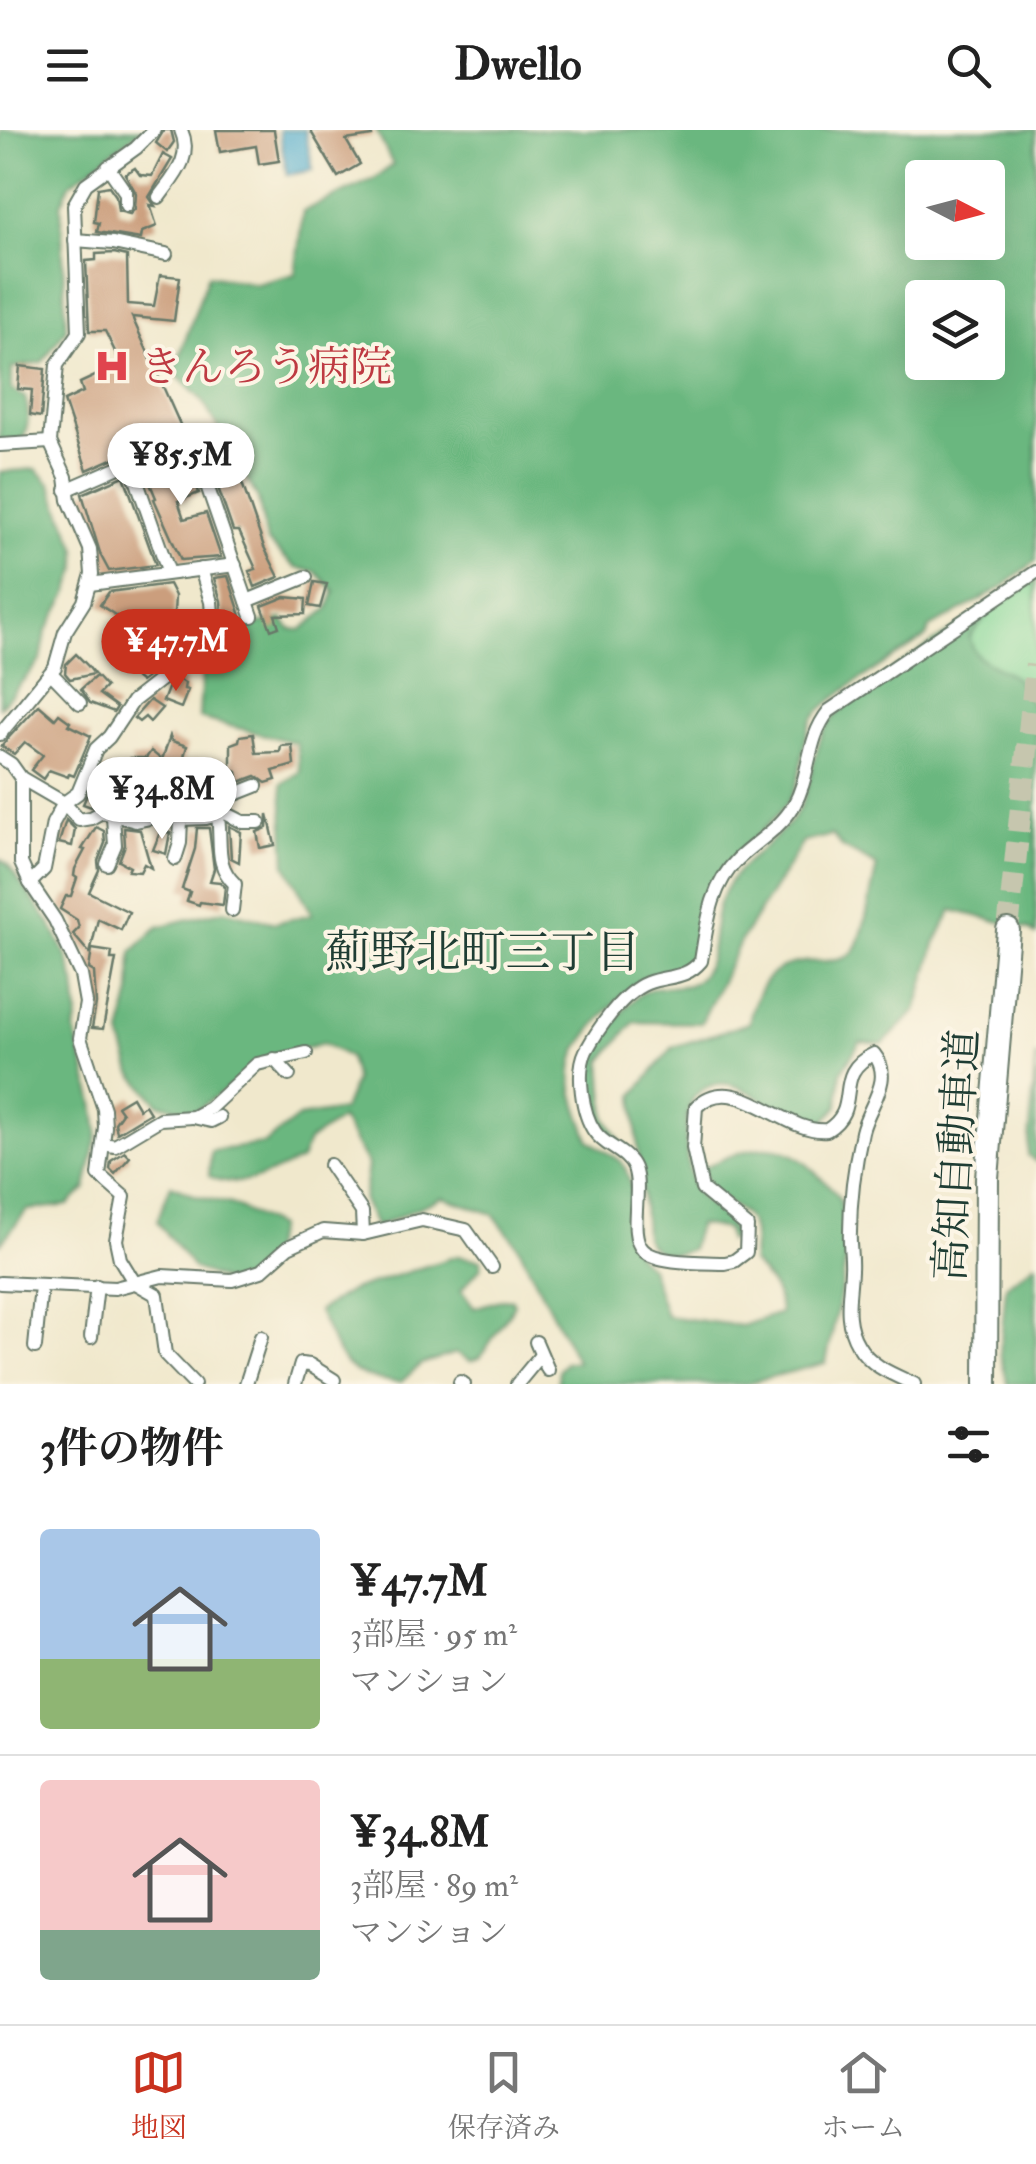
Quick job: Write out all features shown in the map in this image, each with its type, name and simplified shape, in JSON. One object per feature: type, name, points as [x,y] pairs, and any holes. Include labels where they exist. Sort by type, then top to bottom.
[{"type":"highway","name":"高知自動車道","points":[[995,1384],[987,1178],[1014,931]]},
{"type":"highway","name":"高知自動車道","points":[[986,1384],[990,1279]]},
{"type":"street","points":[[0,734],[51,673],[64,632],[82,608],[90,584],[90,549],[50,442],[58,365],[79,333],[76,197],[154,130]]},
{"type":"street","points":[[159,196],[184,162],[181,130]]},
{"type":"street","points":[[108,167],[126,194],[126,206]]},
{"type":"street","points":[[75,240],[166,254]]},
{"type":"street","points":[[66,490],[190,436],[252,616]]},
{"type":"street","points":[[0,445],[50,442]]},
{"type":"street","points":[[130,462],[169,573]]},
{"type":"street","points":[[90,584],[235,565]]},
{"type":"street","points":[[201,569],[212,602],[213,625]]},
{"type":"street","points":[[914,1384],[882,1369],[864,1354],[853,1334],[847,1304],[850,1229],[862,1132],[880,1091],[882,1074],[881,1062],[874,1054],[859,1060],[853,1068],[842,1117],[827,1130],[800,1128],[729,1095],[715,1094],[696,1107],[694,1148],[702,1189],[747,1226],[746,1252],[725,1263],[656,1258],[640,1247],[636,1230],[636,1174],[630,1161],[595,1132],[583,1098],[581,1064],[596,1036],[639,987],[682,977],[701,961],[713,898],[738,860],[784,820],[793,807],[817,728],[829,710],[1036,572]]},
{"type":"street","points":[[247,601],[306,578]]},
{"type":"street","points":[[51,673],[80,703]]},
{"type":"street","points":[[30,883],[44,869],[54,823],[64,803],[78,793],[96,749],[133,701],[169,673]]},
{"type":"street","points":[[0,757],[11,764],[20,778],[64,803],[79,820],[102,812],[136,821],[168,814],[181,818],[222,815],[243,822],[260,822]]},
{"type":"street","points":[[227,777],[220,862],[225,874],[236,884],[232,910]]},
{"type":"street","points":[[20,778],[21,864],[55,920],[81,976],[86,1003],[80,1038],[104,1109],[99,1176],[124,1197],[116,1232],[117,1248],[134,1282],[157,1295],[166,1354],[194,1384]]},
{"type":"street","points":[[107,864],[114,845],[113,817],[128,788],[128,779]]},
{"type":"street","points":[[228,797],[256,786]]},
{"type":"street","points":[[175,859],[181,818]]},
{"type":"street","points":[[192,1117],[230,1091],[252,1066],[306,1053]]},
{"type":"street","points":[[274,1059],[289,1074]]},
{"type":"street","points":[[230,1091],[248,1092]]},
{"type":"street","points":[[103,1144],[115,1146],[160,1119],[192,1117],[210,1121],[219,1117]]},
{"type":"street","points":[[330,1165],[362,1212],[363,1234]]},
{"type":"street","points":[[0,1282],[116,1288],[162,1276],[243,1278],[260,1271],[288,1247],[323,1231],[363,1234],[422,1220],[446,1223],[472,1235],[492,1267]]},
{"type":"street","points":[[35,1346],[41,1286]]},
{"type":"street","points":[[91,1337],[96,1286]]},
{"type":"street","points":[[246,1384],[262,1337]]},
{"type":"street","points":[[517,1384],[539,1349],[548,1370]]},
{"type":"street","points":[[295,1384],[301,1364],[313,1360],[334,1380]]},
{"type":"green space","points":[[0,130],[141,130],[70,184],[61,204],[66,329],[42,362],[12,368],[12,390],[25,397],[28,409],[22,441],[0,440]]},
{"type":"green space","points":[[376,130],[1036,130],[1036,561],[1001,588],[930,628],[926,637],[845,690],[818,713],[811,722],[788,802],[715,880],[691,959],[678,969],[650,975],[630,989],[585,1038],[572,1069],[576,1100],[589,1140],[621,1162],[626,1170],[632,1190],[632,1243],[637,1255],[650,1267],[666,1316],[742,1326],[780,1313],[771,1285],[751,1262],[751,1224],[740,1211],[709,1190],[702,1168],[747,1151],[774,1149],[801,1160],[833,1190],[840,1201],[846,1241],[826,1363],[743,1384],[558,1384],[559,1370],[566,1362],[577,1362],[518,1246],[493,1214],[442,1197],[376,1227],[363,1201],[368,1165],[341,1119],[308,1141],[301,1160],[278,1170],[233,1182],[209,1176],[211,1151],[264,1144],[299,1117],[343,1110],[355,1080],[349,1057],[323,1043],[274,1056],[195,1111],[159,1104],[132,1073],[121,1035],[131,993],[132,952],[158,927],[224,910],[275,923],[312,914],[286,865],[282,784],[300,772],[296,743],[199,718],[203,658],[220,632],[283,619],[290,629],[301,630],[328,609],[335,591],[315,571],[296,568],[267,541],[258,499],[202,400],[174,373],[208,275],[256,284],[295,274],[303,211],[374,179],[393,165]]},
{"type":"green space","points":[[36,469],[50,483],[77,549],[77,569],[46,632],[41,660],[0,707],[0,472]]},
{"type":"green space","points":[[1036,580],[1036,729],[1035,697],[974,658],[967,640],[991,610]]},
{"type":"green space","points":[[984,610],[988,613],[970,636],[975,652],[1013,677],[1036,711],[1036,935],[1029,929],[952,910],[935,944],[916,1011],[883,1044],[860,1042],[841,1072],[838,1106],[824,1122],[792,1117],[728,1084],[713,1085],[697,1094],[686,1126],[692,1182],[701,1197],[728,1222],[734,1237],[728,1241],[726,1229],[698,1224],[691,1249],[678,1253],[658,1251],[645,1237],[634,1095],[673,1047],[749,1023],[758,994],[771,976],[786,966],[834,961],[856,948],[877,866],[842,847],[832,835],[803,842],[740,942],[701,1023],[634,1022],[602,1061],[606,1118],[623,1146],[602,1130],[597,1119],[588,1082],[594,1052],[636,997],[654,988],[685,986],[705,970],[716,914],[728,884],[799,809],[823,733],[834,718],[872,684]]},
{"type":"green space","points":[[0,859],[49,922],[67,956],[75,983],[75,1031],[98,1132],[86,1188],[68,1205],[27,1210],[0,1244]]},
{"type":"green space","points":[[1036,1055],[1036,1162],[1028,1155]]},
{"type":"green space","points":[[171,1185],[231,1204],[277,1227],[266,1267],[234,1285],[193,1268],[157,1221]]},
{"type":"green space","points":[[457,1256],[481,1260],[481,1267],[461,1290],[474,1308],[503,1299],[512,1300],[514,1305],[480,1358],[470,1361],[456,1353],[421,1364],[401,1382],[366,1376],[346,1363],[318,1311],[352,1290]]},
{"type":"green space","points":[[1036,1263],[1036,1384],[1008,1384],[1000,1354],[1006,1286]]},
{"type":"water","points":[[279,130],[305,130],[313,170],[287,175]]},
{"type":"building","points":[[164,130],[171,130],[174,142],[167,152],[156,143]]},
{"type":"building","points":[[216,130],[274,130],[279,161],[259,164],[256,146],[220,152]]},
{"type":"building","points":[[310,130],[371,130],[372,136],[346,140],[360,164],[338,177]]},
{"type":"building","points":[[163,154],[172,159],[149,197],[155,206],[150,205],[157,226],[142,232],[141,239],[97,232],[99,223],[94,222],[98,188],[109,186],[116,196],[118,211],[130,214],[135,209],[136,193],[125,174],[135,168],[140,175],[152,176]]},
{"type":"building","name":"きんろう病院","points":[[96,254],[127,256],[128,304],[154,306],[160,275],[180,277],[174,321],[132,317],[182,429],[130,445],[133,450],[87,470],[64,401],[83,392],[80,383],[121,364],[105,331],[89,331],[86,261],[96,260]]},
{"type":"building","points":[[20,366],[45,369],[41,417],[30,415],[32,390],[18,389]]},
{"type":"building","points":[[199,432],[208,439],[215,455],[224,452],[236,482],[241,480],[264,547],[279,577],[255,587],[249,571],[256,569],[239,531],[233,531]]},
{"type":"building","points":[[184,450],[199,493],[178,501],[184,519],[206,513],[221,557],[181,560],[154,499],[143,467]]},
{"type":"building","points":[[124,476],[156,565],[109,571],[82,494]]},
{"type":"building","points":[[228,576],[242,619],[223,627],[214,578]]},
{"type":"building","points":[[314,582],[327,584],[320,608],[309,606]]},
{"type":"building","points":[[169,584],[175,596],[172,648],[141,682],[135,677],[152,646],[138,659],[142,639],[127,630],[130,625],[100,605],[109,592]]},
{"type":"building","points":[[285,597],[306,599],[305,614],[275,615],[279,627],[271,630],[262,606]]},
{"type":"building","points":[[76,654],[94,674],[70,679],[65,673],[66,664]]},
{"type":"building","points":[[96,676],[106,687],[99,694],[117,707],[114,712],[90,703],[81,689]]},
{"type":"building","points":[[177,679],[188,690],[181,708],[163,701]]},
{"type":"building","points":[[150,700],[162,708],[150,722],[145,717],[139,722],[134,718]]},
{"type":"building","points":[[39,705],[55,719],[59,714],[70,722],[68,725],[91,736],[74,776],[49,770],[43,779],[31,770],[43,755],[25,742],[14,754],[1,746]]},
{"type":"building","points":[[253,734],[256,753],[280,752],[281,746],[292,745],[294,765],[273,771],[276,780],[266,783],[256,776],[239,782],[237,772],[231,768],[231,744],[239,741],[240,736]]},
{"type":"building","points":[[170,736],[172,741],[187,746],[181,767],[172,764],[172,799],[148,800],[150,808],[136,810],[138,779],[131,758],[146,758],[151,751],[162,760]]},
{"type":"building","points":[[98,770],[114,775],[105,800],[91,807],[83,804]]},
{"type":"building","points":[[268,814],[275,845],[260,848],[257,832],[267,828]]},
{"type":"building","points":[[66,820],[75,829],[72,846],[59,843]]},
{"type":"building","points":[[229,826],[241,832],[239,862],[231,858]]},
{"type":"building","points":[[96,827],[104,831],[105,843],[89,892],[129,912],[121,930],[98,919],[90,954],[73,934],[79,928],[77,920],[60,909],[66,896],[71,896],[77,878],[75,869],[85,850],[82,849]]},
{"type":"building","points":[[124,828],[140,830],[151,868],[144,864],[140,872],[128,871],[130,867],[119,861],[125,845]]},
{"type":"building","points":[[197,828],[209,828],[214,869],[210,881],[225,887],[223,905],[187,901],[190,892],[182,889],[195,849]]},
{"type":"building","points":[[161,830],[170,833],[166,854],[153,850]]},
{"type":"building","points":[[92,949],[112,952],[111,959],[116,959],[103,1029],[92,1028],[96,1004],[94,972],[89,969]]},
{"type":"building","points":[[132,1097],[139,1109],[145,1105],[150,1113],[117,1133],[115,1123],[122,1113],[117,1106]]},
{"type":"building","points":[[125,1152],[130,1157],[115,1174],[110,1169],[111,1161]]},
{"type":"tunnel","points":[[1008,930],[1036,665]]},
{"type":"place","name":"きんろう病院","points":[[112,366]]},
{"type":"district","name":"薊野北町三丁目","points":[[483,951]]}]
